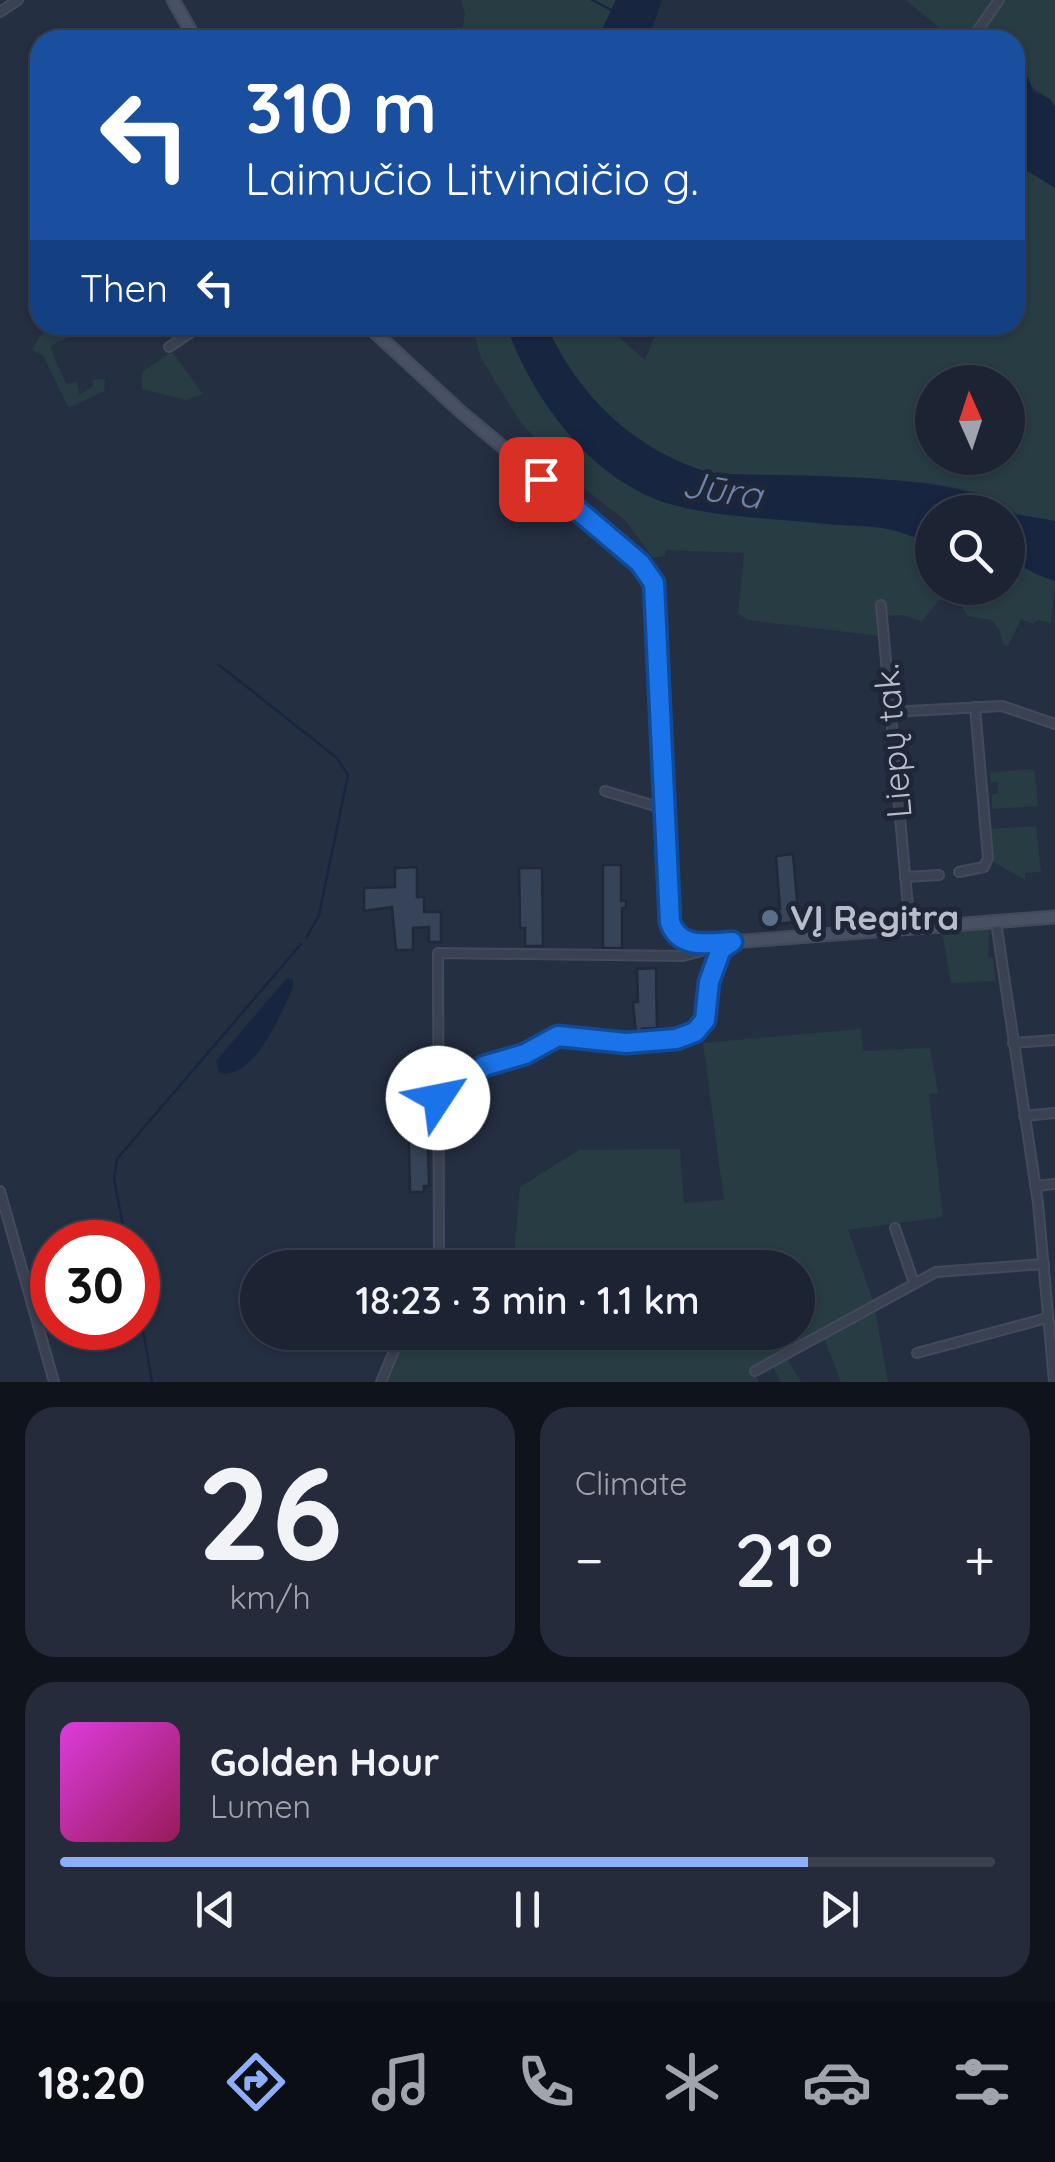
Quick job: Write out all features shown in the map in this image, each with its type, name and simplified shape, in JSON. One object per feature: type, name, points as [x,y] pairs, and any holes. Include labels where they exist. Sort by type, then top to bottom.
[{"type":"main road","points":[[173,0],[190,30]]},
{"type":"main road","points":[[378,335],[632,556],[654,583],[672,928],[676,936],[688,942],[732,942],[1055,917]]},
{"type":"street","points":[[0,12],[18,0]]},
{"type":"street","points":[[978,30],[999,0]]},
{"type":"street","points":[[169,347],[187,335]]},
{"type":"street","name":"Liepų tak.","points":[[882,605],[910,929]]},
{"type":"street","points":[[959,872],[984,867],[988,858],[975,707]]},
{"type":"street","points":[[890,712],[1012,708],[1055,724]]},
{"type":"street","points":[[605,791],[665,809]]},
{"type":"street","points":[[905,877],[940,874]]},
{"type":"street","points":[[996,922],[1036,1186],[1054,1382]]},
{"type":"street","points":[[439,1250],[438,953],[657,957],[721,949],[732,942]]},
{"type":"street","points":[[438,1098],[450,1096],[484,1066],[525,1054],[558,1036],[626,1043],[676,1039],[695,1032],[705,1020],[709,982],[721,949]]},
{"type":"street","points":[[1013,1043],[1055,1040]]},
{"type":"street","points":[[1024,1116],[1055,1113]]},
{"type":"street","points":[[1036,1186],[1055,1184]]},
{"type":"street","points":[[0,1191],[54,1382]]},
{"type":"street","points":[[895,1228],[914,1283]]},
{"type":"street","points":[[756,1371],[944,1270],[1055,1258]]},
{"type":"street","points":[[917,1353],[1047,1318]]},
{"type":"street","points":[[381,1382],[394,1350]]},
{"type":"green space","points":[[461,0],[616,0],[602,30],[462,30],[465,13]]},
{"type":"green space","points":[[906,0],[1055,0],[1055,107],[1025,75],[1025,30],[942,30]]},
{"type":"green space","points":[[1025,170],[1055,188],[1055,521],[1025,515],[1025,495],[983,495],[892,480],[737,476],[684,466],[658,454],[612,419],[574,374],[551,335],[616,335],[645,360],[655,335],[1025,335]]},
{"type":"green space","points":[[80,335],[50,347],[66,384],[77,382],[79,395],[93,386],[93,380],[105,379],[104,391],[68,407],[43,355],[32,350],[40,336]]},
{"type":"green space","points":[[475,335],[510,335],[533,382],[570,434],[592,458],[644,494],[711,513],[873,527],[915,536],[915,605],[935,605],[922,621],[902,615],[879,616],[880,636],[748,620],[738,614],[744,553],[666,550],[665,556],[653,558],[626,521],[581,486],[521,423],[481,358]]},
{"type":"green space","points":[[172,352],[203,394],[186,400],[142,389],[142,372]]},
{"type":"green space","points":[[1025,565],[1035,574],[1055,581],[1051,623],[1038,620],[1033,624],[1021,619],[1008,646],[1003,644],[992,620],[968,616],[960,605],[1025,605]]},
{"type":"green space","points":[[1030,769],[1035,772],[1038,806],[992,809],[992,795],[998,793],[998,782],[991,782],[990,773]]},
{"type":"green space","points":[[1036,826],[1041,872],[1025,873],[1025,880],[990,860],[988,829]]},
{"type":"green space","points":[[989,927],[988,957],[993,958],[995,981],[951,983],[942,932]]},
{"type":"green space","points":[[861,1029],[863,1051],[930,1048],[938,1093],[929,1094],[943,1217],[848,1230],[874,1303],[888,1382],[841,1382],[822,1334],[815,1338],[815,1250],[514,1250],[520,1187],[579,1150],[680,1149],[684,1203],[724,1200],[703,1043]]},
{"type":"green space","points":[[399,1350],[794,1350],[785,1355],[801,1382],[781,1382],[772,1365],[755,1374],[759,1382],[385,1382]]},
{"type":"water","points":[[616,0],[662,0],[652,30],[602,30]]},
{"type":"water","points":[[1025,74],[1033,91],[1050,99],[1055,107],[1055,188],[1025,171]]},
{"type":"water","name":"Jūra","points":[[510,335],[551,335],[575,375],[612,418],[658,451],[711,473],[872,478],[976,495],[915,495],[915,537],[880,528],[711,513],[674,505],[644,494],[592,458],[569,435],[532,382]]},
{"type":"water","points":[[1025,516],[1055,521],[1055,581],[1025,568]]},
{"type":"water","points":[[287,978],[293,979],[293,988],[264,1044],[243,1067],[232,1073],[219,1073],[216,1061]]},
{"type":"building","points":[[793,854],[799,922],[761,925],[760,911],[780,909],[776,856]]},
{"type":"building","points":[[603,865],[621,865],[621,901],[626,901],[626,908],[622,908],[622,948],[603,948]]},
{"type":"building","points":[[417,867],[417,897],[424,897],[424,912],[441,912],[441,942],[429,942],[429,927],[413,928],[413,950],[396,950],[392,907],[364,911],[364,888],[395,887],[395,868]]},
{"type":"building","points":[[519,868],[542,868],[543,946],[525,946],[525,928],[520,928]]},
{"type":"building","points":[[656,968],[657,1028],[642,1029],[642,1034],[636,1035],[633,1002],[638,1002],[637,969]]},
{"type":"building","points":[[408,1107],[427,1107],[429,1186],[424,1186],[424,1192],[410,1192]]},
{"type":"waterway","points":[[592,0],[613,11]]},
{"type":"waterway","points":[[219,665],[337,758],[348,775],[319,915],[306,938]]},
{"type":"waterway","points":[[122,1220],[114,1179],[117,1159],[301,944]]},
{"type":"waterway","points":[[146,1350],[152,1382]]},
{"type":"place","name":"VĮ Regitra","points":[[770,918]]},
{"type":"route","points":[[438,1098],[450,1096],[484,1066],[525,1054],[558,1036],[626,1043],[676,1039],[695,1032],[705,1020],[709,982],[721,949],[732,942],[684,941],[676,936],[670,922],[654,583],[640,563],[541,479]]}]
